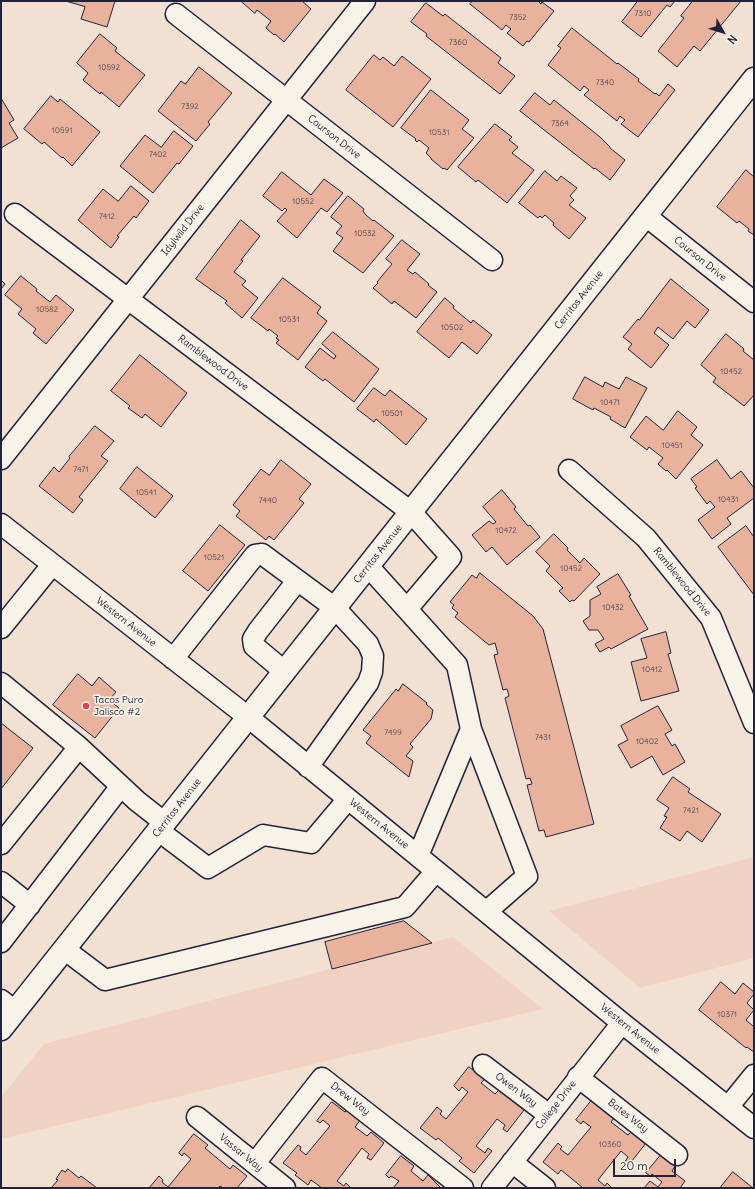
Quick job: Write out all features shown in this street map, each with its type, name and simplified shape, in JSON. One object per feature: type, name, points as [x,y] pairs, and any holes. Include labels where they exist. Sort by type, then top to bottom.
[{"type":"main road","name":"Cerritos Avenue","points":[[1,1029],[8,1006],[64,949],[754,79]]},
{"type":"street","name":"Idylwild Drive","points":[[1,459],[365,1]]},
{"type":"street","name":"Courson Drive","points":[[176,14],[492,260]]},
{"type":"street","name":"Ramblewood Drive","points":[[15,214],[411,512],[451,557],[407,609]]},
{"type":"street","name":"Courson Drive","points":[[646,216],[754,302]]},
{"type":"street","name":"Ramblewood Drive","points":[[569,470],[646,538],[711,618],[754,723]]},
{"type":"street","name":"Western Avenue","points":[[1,524],[248,718],[622,1023],[754,1128]]},
{"type":"street","points":[[173,659],[255,555],[262,554],[335,608],[368,644],[373,656],[372,672],[368,683],[308,767]]},
{"type":"street","points":[[1,628],[52,564]]},
{"type":"street","points":[[368,566],[457,665],[471,729],[527,876],[486,912]]},
{"type":"street","points":[[285,672],[254,646],[253,639],[297,581]]},
{"type":"street","points":[[2,685],[79,747],[162,827],[208,868],[263,835],[311,843],[348,799]]},
{"type":"street","points":[[418,856],[471,729]]},
{"type":"street","points":[[1,844],[79,747]]},
{"type":"street","points":[[1,942],[121,786]]},
{"type":"street","points":[[64,949],[105,980],[405,907],[436,871]]},
{"type":"street","points":[[1,882],[30,906]]},
{"type":"street","name":"College Drive","points":[[492,1188],[622,1023]]},
{"type":"street","name":"Owen Way","points":[[483,1065],[549,1115]]},
{"type":"street","points":[[728,1107],[754,1075]]},
{"type":"street","name":"Bates Way","points":[[578,1077],[678,1155]]},
{"type":"street","name":"Drew Way","points":[[254,1163],[322,1078],[464,1188]]},
{"type":"street","name":"Vassar Way","points":[[197,1118],[286,1188]]},
{"type":"street","points":[[512,1162],[545,1188]]},
{"type":"shaded area","points":[[754,857],[754,958],[640,988],[549,911]]},
{"type":"shaded area","points":[[453,937],[543,1009],[1,1139],[1,1097],[44,1044]]},
{"type":"building","points":[[66,1],[115,1],[107,27],[81,19],[85,7]]},
{"type":"building","points":[[241,1],[302,1],[311,9],[284,42],[266,28],[271,21],[257,10],[255,13]]},
{"type":"building","points":[[473,1],[538,1],[541,4],[542,2],[554,11],[529,42],[527,41],[523,46],[507,33],[511,29],[506,25],[502,30],[470,4]]},
{"type":"building","points":[[638,1],[675,1],[670,7],[667,5],[641,37],[622,22]]},
{"type":"building","points":[[693,1],[741,1],[700,51],[694,46],[677,67],[658,51],[684,18],[681,16]]},
{"type":"building","points":[[426,3],[443,16],[445,14],[501,58],[498,63],[515,76],[500,94],[426,36],[427,34],[411,22]]},
{"type":"building","points":[[572,28],[617,64],[618,63],[639,79],[638,81],[655,94],[656,93],[659,96],[668,84],[675,90],[638,137],[621,124],[625,120],[620,116],[617,121],[584,95],[589,90],[584,86],[580,91],[548,65],[561,48],[558,46]]},
{"type":"building","points":[[100,34],[117,48],[115,51],[145,75],[119,107],[101,92],[100,94],[83,80],[88,73],[77,63]]},
{"type":"building","points":[[374,55],[380,60],[383,57],[394,66],[402,56],[431,79],[393,127],[346,90]]},
{"type":"building","points":[[199,67],[232,93],[208,122],[210,124],[196,141],[158,111],[181,81],[185,84]]},
{"type":"building","points":[[431,90],[469,120],[462,129],[474,138],[447,170],[444,168],[443,169],[426,153],[429,148],[419,140],[417,142],[415,140],[416,139],[401,128]]},
{"type":"building","points":[[535,93],[550,105],[554,100],[600,137],[610,148],[625,160],[610,180],[520,111]]},
{"type":"building","points":[[51,96],[58,102],[60,99],[100,132],[72,166],[44,142],[42,144],[24,129]]},
{"type":"building","points":[[1,98],[14,120],[9,123],[18,138],[1,148]]},
{"type":"building","points":[[495,124],[512,137],[509,140],[518,147],[512,153],[534,170],[507,203],[478,180],[476,182],[458,167]]},
{"type":"building","points":[[174,131],[193,146],[153,193],[120,166],[145,135],[161,147]]},
{"type":"building","points":[[746,170],[754,177],[754,235],[739,221],[737,223],[717,207]]},
{"type":"building","points":[[545,171],[557,181],[561,176],[577,188],[570,196],[574,200],[569,205],[586,218],[569,239],[553,225],[554,223],[545,215],[542,218],[540,216],[538,218],[519,203]]},
{"type":"building","points":[[282,172],[311,195],[324,179],[343,193],[327,212],[321,208],[297,238],[277,221],[287,210],[285,208],[282,211],[263,196]]},
{"type":"building","points":[[131,186],[149,201],[136,218],[134,216],[117,236],[119,237],[111,248],[78,220],[103,189],[118,201]]},
{"type":"building","points":[[348,196],[364,209],[363,211],[366,215],[394,236],[363,273],[333,251],[343,238],[336,233],[342,226],[331,217]]},
{"type":"building","points":[[241,220],[260,236],[241,260],[243,261],[234,272],[246,281],[242,285],[258,298],[242,318],[225,303],[227,301],[196,279]]},
{"type":"building","points":[[402,240],[420,254],[407,270],[413,274],[415,272],[437,292],[416,318],[394,301],[392,304],[373,288],[392,264],[386,259]]},
{"type":"building","points":[[21,276],[50,302],[56,295],[74,310],[46,344],[33,333],[36,329],[18,314],[22,309],[5,295]]},
{"type":"building","points":[[283,278],[321,307],[317,313],[327,321],[298,360],[276,343],[279,340],[276,338],[278,336],[269,329],[268,331],[251,318]]},
{"type":"building","points":[[671,279],[709,310],[695,328],[687,321],[673,339],[658,327],[654,333],[669,345],[651,368],[628,349],[632,344],[623,337],[638,319],[639,320]]},
{"type":"building","points":[[1,280],[5,284],[1,289]]},
{"type":"building","points":[[445,298],[454,306],[453,308],[471,323],[473,320],[492,335],[477,354],[462,342],[449,358],[417,332]]},
{"type":"building","points":[[333,332],[379,369],[354,402],[325,379],[323,381],[305,367],[320,348],[334,359],[336,356],[322,344]]},
{"type":"building","points":[[726,334],[744,349],[743,351],[754,360],[754,395],[744,406],[713,382],[716,378],[701,365]]},
{"type":"building","points":[[140,355],[187,393],[161,427],[145,414],[142,418],[128,408],[130,406],[111,391]]},
{"type":"building","points":[[585,377],[603,387],[605,382],[619,389],[626,377],[647,388],[625,428],[610,419],[611,417],[594,408],[593,410],[573,399]]},
{"type":"building","points":[[374,388],[385,396],[390,390],[427,419],[406,445],[376,419],[374,422],[357,409]]},
{"type":"building","points":[[678,411],[697,427],[691,435],[703,445],[676,479],[658,464],[663,458],[649,447],[647,450],[630,437],[646,416],[663,430]]},
{"type":"building","points":[[95,426],[114,441],[101,456],[108,461],[79,497],[83,500],[73,513],[39,486],[54,467],[59,472],[70,458],[69,457]]},
{"type":"building","points":[[281,460],[311,484],[299,499],[304,503],[274,540],[269,536],[266,540],[236,516],[240,511],[233,505],[261,469],[269,475]]},
{"type":"building","points":[[717,460],[731,479],[741,471],[754,488],[754,498],[727,518],[731,524],[712,539],[698,520],[715,507],[710,501],[707,504],[695,488],[697,487],[691,479]]},
{"type":"building","points":[[137,467],[173,496],[155,518],[120,489]]},
{"type":"building","points":[[502,490],[516,507],[514,509],[528,526],[530,525],[540,537],[507,565],[492,547],[486,552],[472,535],[489,521],[493,524],[496,522],[483,507]]},
{"type":"building","points":[[220,525],[245,545],[208,591],[183,571]]},
{"type":"building","points":[[746,526],[754,537],[754,595],[718,547]]},
{"type":"building","points":[[554,534],[580,563],[584,558],[600,574],[574,601],[572,600],[570,602],[559,591],[563,588],[546,571],[550,566],[536,552]]},
{"type":"building","points":[[480,573],[533,616],[543,629],[594,824],[546,837],[544,830],[539,831],[527,785],[532,784],[530,778],[526,779],[505,698],[509,696],[507,689],[503,690],[494,655],[498,654],[495,643],[489,645],[455,617],[458,613],[452,608],[454,605],[450,602],[472,575],[476,578]]},
{"type":"building","points":[[618,574],[631,595],[629,596],[648,629],[611,649],[609,647],[600,652],[595,644],[604,639],[598,630],[589,630],[583,621],[590,616],[590,600],[601,594],[597,587]]},
{"type":"building","points":[[666,632],[671,653],[668,654],[679,691],[641,701],[631,662],[647,658],[641,639]]},
{"type":"building","points":[[78,674],[92,686],[99,677],[116,692],[109,700],[119,708],[95,738],[53,705]]},
{"type":"building","points":[[403,684],[427,703],[426,704],[433,710],[431,719],[410,744],[413,747],[406,756],[413,761],[409,777],[366,743],[371,736],[363,730],[396,689],[398,691]]},
{"type":"building","points":[[658,706],[672,730],[665,734],[672,746],[675,744],[685,762],[663,775],[652,756],[631,768],[618,745],[628,740],[621,726]]},
{"type":"building","points":[[1,723],[33,748],[1,789]]},
{"type":"building","points":[[673,777],[690,789],[688,792],[721,814],[702,842],[687,831],[680,841],[660,828],[667,817],[664,816],[669,808],[657,800]]},
{"type":"building","points":[[404,921],[432,943],[332,969],[325,942]]},
{"type":"building","points":[[721,982],[735,994],[743,983],[754,992],[747,1003],[754,1010],[746,1020],[754,1027],[754,1052],[747,1047],[746,1048],[699,1010]]},
{"type":"building","points":[[469,1067],[485,1079],[481,1083],[495,1094],[499,1090],[524,1110],[507,1132],[503,1129],[505,1125],[497,1119],[476,1146],[485,1153],[488,1148],[492,1151],[474,1173],[459,1161],[462,1158],[438,1138],[436,1140],[420,1128],[437,1107],[442,1111],[440,1114],[446,1119],[468,1092],[462,1087],[459,1091],[454,1086]]},
{"type":"building","points":[[592,1100],[614,1118],[611,1122],[628,1135],[631,1132],[646,1143],[628,1166],[624,1163],[628,1157],[621,1151],[598,1180],[605,1186],[607,1183],[612,1188],[583,1188],[561,1170],[558,1174],[543,1162],[558,1143],[562,1147],[560,1149],[568,1155],[591,1127],[583,1121],[581,1124],[576,1120]]},
{"type":"building","points":[[332,1102],[345,1112],[348,1108],[361,1119],[355,1127],[367,1136],[371,1132],[384,1143],[371,1160],[367,1158],[369,1154],[362,1148],[337,1181],[344,1186],[346,1183],[350,1187],[349,1188],[322,1188],[311,1180],[308,1185],[295,1175],[297,1173],[283,1163],[298,1145],[301,1147],[300,1150],[306,1155],[330,1126],[323,1120],[320,1123],[317,1121]]},
{"type":"building","points":[[194,1134],[208,1145],[205,1148],[230,1169],[233,1165],[247,1176],[237,1188],[223,1188],[220,1186],[218,1188],[149,1188],[159,1176],[163,1180],[162,1182],[168,1187],[191,1159],[184,1153],[182,1156],[179,1153]]},
{"type":"building","points":[[661,1155],[675,1166],[672,1171],[685,1181],[680,1188],[644,1188],[650,1181],[658,1187],[662,1182],[652,1174],[650,1176],[646,1173]]},
{"type":"building","points":[[401,1156],[414,1166],[411,1171],[423,1181],[428,1175],[441,1188],[393,1188],[399,1181],[391,1176],[389,1178],[386,1175]]},
{"type":"building","points":[[68,1169],[79,1178],[81,1176],[97,1188],[51,1188],[58,1180],[56,1179],[62,1170],[65,1172]]},
{"type":"building","points":[[733,1172],[753,1188],[720,1188]]},
{"type":"place","name":"Tacos Puro Jalisco #2","points":[[86,706]]}]
